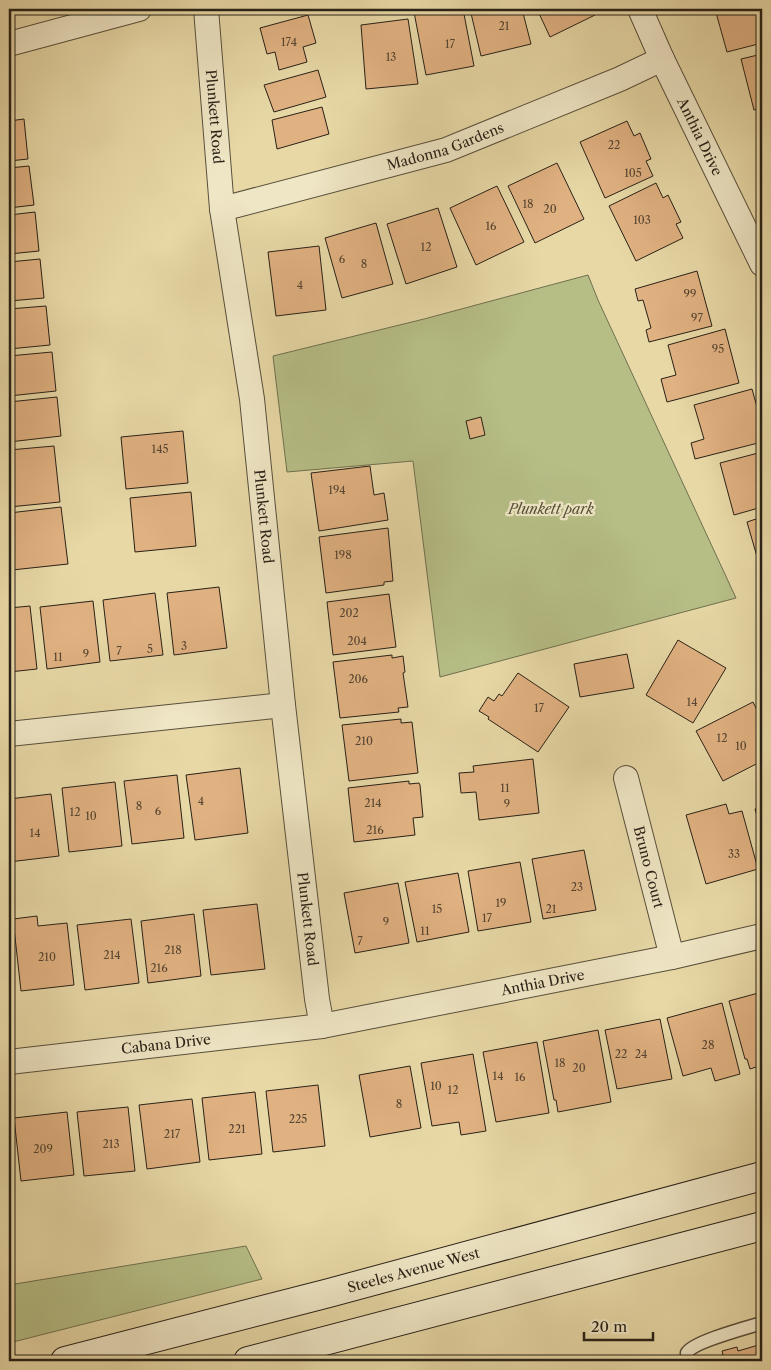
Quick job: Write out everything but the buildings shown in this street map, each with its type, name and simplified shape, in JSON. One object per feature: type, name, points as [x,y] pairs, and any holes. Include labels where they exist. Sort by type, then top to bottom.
[{"type":"main road","name":"Steeles Avenue West","points":[[65,1361],[320,1296],[762,1176]]},
{"type":"main road","points":[[248,1361],[762,1226]]},
{"type":"street","points":[[9,44],[139,9]]},
{"type":"street","name":"Plunkett Road","points":[[206,9],[222,209],[252,399],[283,705],[317,999],[322,1026]]},
{"type":"street","name":"Anthia Drive","points":[[640,9],[662,59],[762,264]]},
{"type":"street","name":"Madonna Gardens","points":[[222,209],[446,150],[620,79],[662,59]]},
{"type":"street","points":[[9,734],[283,705]]},
{"type":"street","name":"Bruno Court","points":[[626,778],[672,957]]},
{"type":"street","name":"Anthia Drive","points":[[322,1026],[672,957],[762,936]]},
{"type":"street","name":"Cabana Drive","points":[[9,1062],[322,1026]]},
{"type":"lane","points":[[687,1361],[687,1354],[692,1348],[730,1332],[762,1323]]},
{"type":"green space","name":"Plunkett park","points":[[588,275],[736,598],[440,677],[413,461],[287,472],[273,356],[424,319]]},
{"type":"green space","points":[[246,1246],[262,1279],[9,1343],[9,1285]]}]
